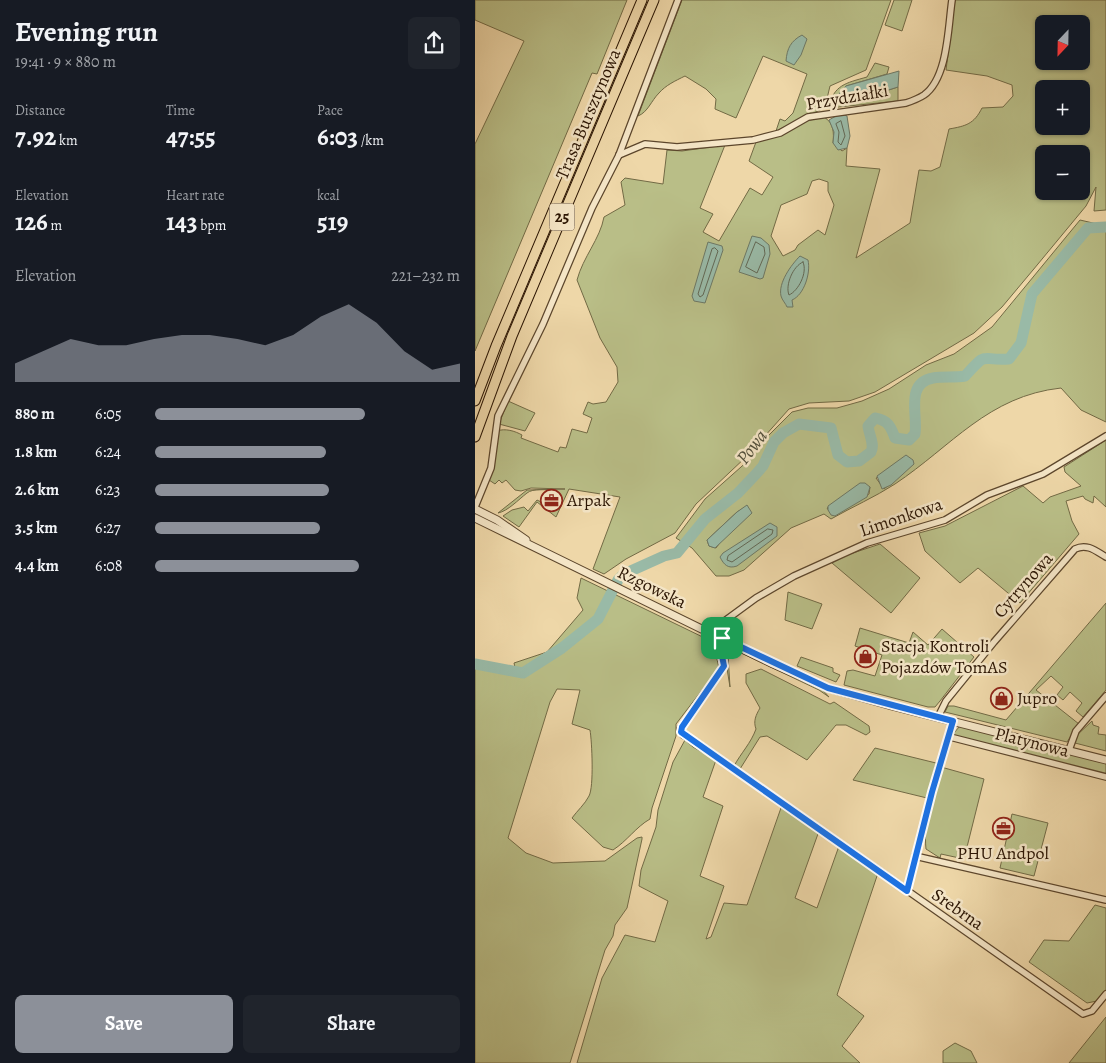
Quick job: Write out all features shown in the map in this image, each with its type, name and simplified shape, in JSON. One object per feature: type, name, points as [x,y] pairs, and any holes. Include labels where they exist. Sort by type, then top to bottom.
[{"type":"main road","name":"Trasa Bursztynowa","points":[[475,401],[492,353],[642,0]]},
{"type":"main road","name":"Trasa Bursztynowa","points":[[475,437],[509,342],[654,0]]},
{"type":"street","points":[[485,519],[475,508],[491,468],[498,416],[543,324],[592,208],[619,155],[678,0]]},
{"type":"street","name":"Przydziałki","points":[[619,155],[645,144],[684,147],[753,140],[780,133],[808,117],[906,103],[915,99],[932,87],[940,73],[952,0]]},
{"type":"street","name":"Limonkowa","points":[[712,633],[715,628],[756,598],[794,576],[867,543],[945,520],[987,495],[1043,474],[1106,436]]},
{"type":"street","points":[[475,518],[485,519]]},
{"type":"street","name":"Rzgowska","points":[[485,519],[517,532],[529,543],[627,592],[828,688],[1106,760]]},
{"type":"street","name":"Cytrynowa","points":[[938,717],[946,701],[988,649],[1075,549],[1080,546],[1088,547],[1106,558]]},
{"type":"street","name":"Srebrna","points":[[722,638],[720,646],[724,666],[682,727],[681,732],[1083,1014],[1088,1014],[1106,994]]},
{"type":"street","points":[[1069,750],[1076,731],[1106,696]]},
{"type":"street","points":[[907,891],[932,792],[950,737],[953,721]]},
{"type":"street","name":"Platynowa","points":[[950,737],[1106,776]]},
{"type":"street","points":[[915,856],[1106,900]]},
{"type":"green space","points":[[475,0],[627,0],[597,74],[592,73],[475,351],[475,144],[524,41],[475,20]]},
{"type":"green space","points":[[682,0],[891,0],[866,70],[830,86],[825,107],[776,131],[780,119],[785,121],[793,113],[807,74],[763,56],[736,118],[715,109],[716,99],[706,89],[685,76],[665,88],[656,96],[644,112],[638,116]]},
{"type":"green space","points":[[894,0],[912,0],[902,31],[885,25]]},
{"type":"green space","points":[[955,0],[1106,0],[1106,210],[1094,211],[1096,187],[1090,198],[1090,145],[1035,145],[1035,200],[1089,200],[1002,307],[974,333],[875,392],[849,401],[809,403],[789,409],[747,456],[696,504],[675,533],[626,559],[604,574],[593,569],[620,497],[569,489],[556,517],[537,502],[519,527],[503,516],[512,510],[524,507],[528,511],[537,500],[555,509],[562,497],[554,493],[554,490],[541,490],[565,489],[531,488],[521,491],[515,490],[506,480],[502,483],[499,480],[495,484],[489,480],[494,466],[497,431],[507,430],[516,432],[522,435],[521,438],[558,452],[560,447],[566,448],[572,429],[587,433],[592,418],[583,414],[588,402],[593,404],[606,402],[618,382],[617,367],[600,338],[577,280],[599,233],[604,217],[625,205],[621,182],[625,178],[663,184],[667,150],[682,151],[725,145],[700,208],[713,214],[703,232],[719,241],[750,188],[762,195],[773,177],[749,161],[756,142],[779,136],[806,121],[824,117],[832,125],[833,143],[842,151],[847,148],[846,166],[880,169],[856,258],[910,223],[919,170],[931,171],[940,167],[949,129],[960,127],[973,121],[982,108],[1003,107],[1013,96],[1012,85],[987,76],[946,70]],"holes":[[[819,179],[828,182],[828,191],[834,205],[825,235],[818,230],[798,245],[795,250],[783,256],[771,236],[781,205],[807,194],[812,181]]]},
{"type":"green space","points":[[875,63],[889,67],[887,74],[846,86],[844,104],[898,87],[898,101],[829,108],[837,90],[847,83],[867,77]]},
{"type":"green space","points":[[1080,220],[1106,226],[1106,422],[1081,410],[1061,388],[1035,393],[1012,401],[972,425],[887,489],[831,519],[824,514],[791,528],[744,570],[729,576],[716,576],[692,548],[676,538],[705,499],[750,459],[763,441],[792,412],[808,408],[837,408],[862,401],[889,389],[926,365],[954,354],[992,327]],"holes":[[[912,465],[884,489],[876,478]],[[870,487],[869,494],[832,515],[827,508]],[[747,506],[716,548],[709,546],[707,540],[737,512]]]},
{"type":"green space","points":[[508,401],[535,413],[525,431],[499,424]]},
{"type":"green space","points":[[1106,440],[1106,507],[1094,496],[1093,503],[1083,496],[1066,501],[1072,521],[1079,534],[1020,603],[978,568],[960,583],[925,551],[919,533],[945,526],[1023,486],[1043,503],[1050,497],[1081,486],[1065,472],[1064,467]]},
{"type":"green space","points":[[527,490],[533,490],[509,508],[498,513]]},
{"type":"green space","points":[[880,544],[920,578],[891,613],[832,563],[847,555]]},
{"type":"green space","points":[[581,578],[713,642],[719,668],[676,724],[676,736],[650,819],[613,850],[603,847],[572,818],[591,791],[591,736],[590,730],[572,724],[580,690],[557,689],[550,702],[508,838],[526,853],[553,863],[605,861],[637,838],[642,837],[627,908],[615,925],[613,936],[605,950],[570,1063],[475,1063],[475,667],[517,676],[514,663],[547,652],[583,610],[577,598]]},
{"type":"green space","points":[[788,592],[822,604],[812,629],[785,620]]},
{"type":"green space","points":[[1106,603],[1106,690],[1083,717],[1076,711],[1082,703],[1070,692],[1063,700],[1057,695],[1063,687],[1051,676],[1036,690],[1079,724],[1067,742],[945,712],[948,706],[954,706],[1006,720]]},
{"type":"green space","points":[[860,628],[909,643],[913,632],[928,645],[942,629],[974,657],[935,707],[928,707],[844,685],[847,671],[853,670],[875,676],[882,655],[855,646]]},
{"type":"green space","points":[[725,644],[820,687],[829,697],[819,690],[739,652],[728,655],[730,687],[724,650]]},
{"type":"green space","points":[[801,657],[833,668],[833,672],[840,675],[836,682],[797,666]]},
{"type":"green space","points":[[761,669],[830,704],[834,702],[869,726],[870,732],[866,735],[846,725],[836,725],[807,760],[767,736],[760,737],[740,769],[734,766],[754,734],[756,729],[755,718],[760,708],[746,683],[746,674]]},
{"type":"green space","points":[[1092,721],[1093,725],[1099,727],[1098,734],[1106,735],[1106,751],[1075,743],[1075,737]]},
{"type":"green space","points":[[960,726],[1106,762],[1106,774],[957,738],[953,734]]},
{"type":"green space","points":[[685,740],[693,747],[716,760],[703,797],[723,806],[700,876],[724,886],[706,939],[711,937],[724,903],[747,905],[782,805],[819,831],[795,898],[817,908],[839,846],[878,873],[837,995],[864,1016],[842,1046],[860,1063],[577,1063],[602,978],[625,935],[655,942],[668,901],[639,886],[641,870],[656,827],[658,810],[673,762]]},
{"type":"green space","points":[[875,748],[936,763],[927,798],[853,780]]},
{"type":"green space","points":[[941,767],[984,779],[964,859],[941,854],[940,858],[926,849],[926,828],[932,797]]},
{"type":"green space","points":[[1012,814],[1048,823],[1034,876],[1000,868]]},
{"type":"green space","points":[[1095,905],[1106,908],[1106,990],[1097,1001],[1087,1003],[1029,962],[1044,940],[1069,941]]},
{"type":"green space","points":[[1106,1017],[1106,1063],[1069,1063]]},
{"type":"green space","points":[[955,1043],[971,1051],[977,1063],[943,1063],[943,1051]]},
{"type":"water","points":[[802,35],[807,39],[801,55],[794,65],[786,61],[787,52],[792,42]]},
{"type":"water","points":[[899,71],[898,87],[844,104],[840,101],[838,95],[846,86]]},
{"type":"water","points":[[841,113],[847,116],[850,136],[847,148],[838,150],[833,143],[834,132],[829,120]]},
{"type":"water","points":[[752,236],[761,238],[769,245],[770,254],[763,278],[760,279],[739,272]]},
{"type":"water","points":[[708,242],[722,246],[723,250],[705,303],[694,301],[692,296]]},
{"type":"water","points":[[800,256],[808,260],[806,283],[800,293],[792,300],[793,307],[787,307],[781,296],[781,286],[789,269]]},
{"type":"water","points":[[906,455],[913,460],[914,464],[891,485],[882,489],[877,476]]},
{"type":"water","points":[[860,483],[865,483],[870,487],[867,497],[835,516],[831,515],[828,506]]},
{"type":"water","points":[[747,505],[752,513],[715,548],[709,546],[707,540]]},
{"type":"water","points":[[770,523],[777,527],[777,536],[737,566],[729,567],[725,564],[720,557],[723,553]]},
{"type":"waterway","name":"Powa","points":[[475,664],[523,673],[562,648],[598,619],[618,580],[624,574],[664,556],[677,553],[705,519],[738,493],[763,466],[774,442],[783,433],[799,424],[831,428],[838,455],[847,462],[859,461],[871,452],[872,443],[868,426],[875,418],[883,420],[895,438],[909,440],[915,434],[915,401],[919,386],[924,381],[933,378],[965,376],[984,358],[1009,359],[1021,343],[1032,294],[1088,228],[1106,227]]},
{"type":"place","name":"Arpak","points":[[551,500]]},
{"type":"place","name":"Stacja Kontroli Pojazdów TomAS","points":[[865,656]]},
{"type":"place","name":"Jupro","points":[[1001,698]]},
{"type":"place","name":"PHU Andpol","points":[[1003,828]]},
{"type":"route","points":[[722,638],[828,688],[953,721],[950,737],[932,792],[907,891],[681,732],[682,727],[724,666],[720,646],[722,638]]}]
